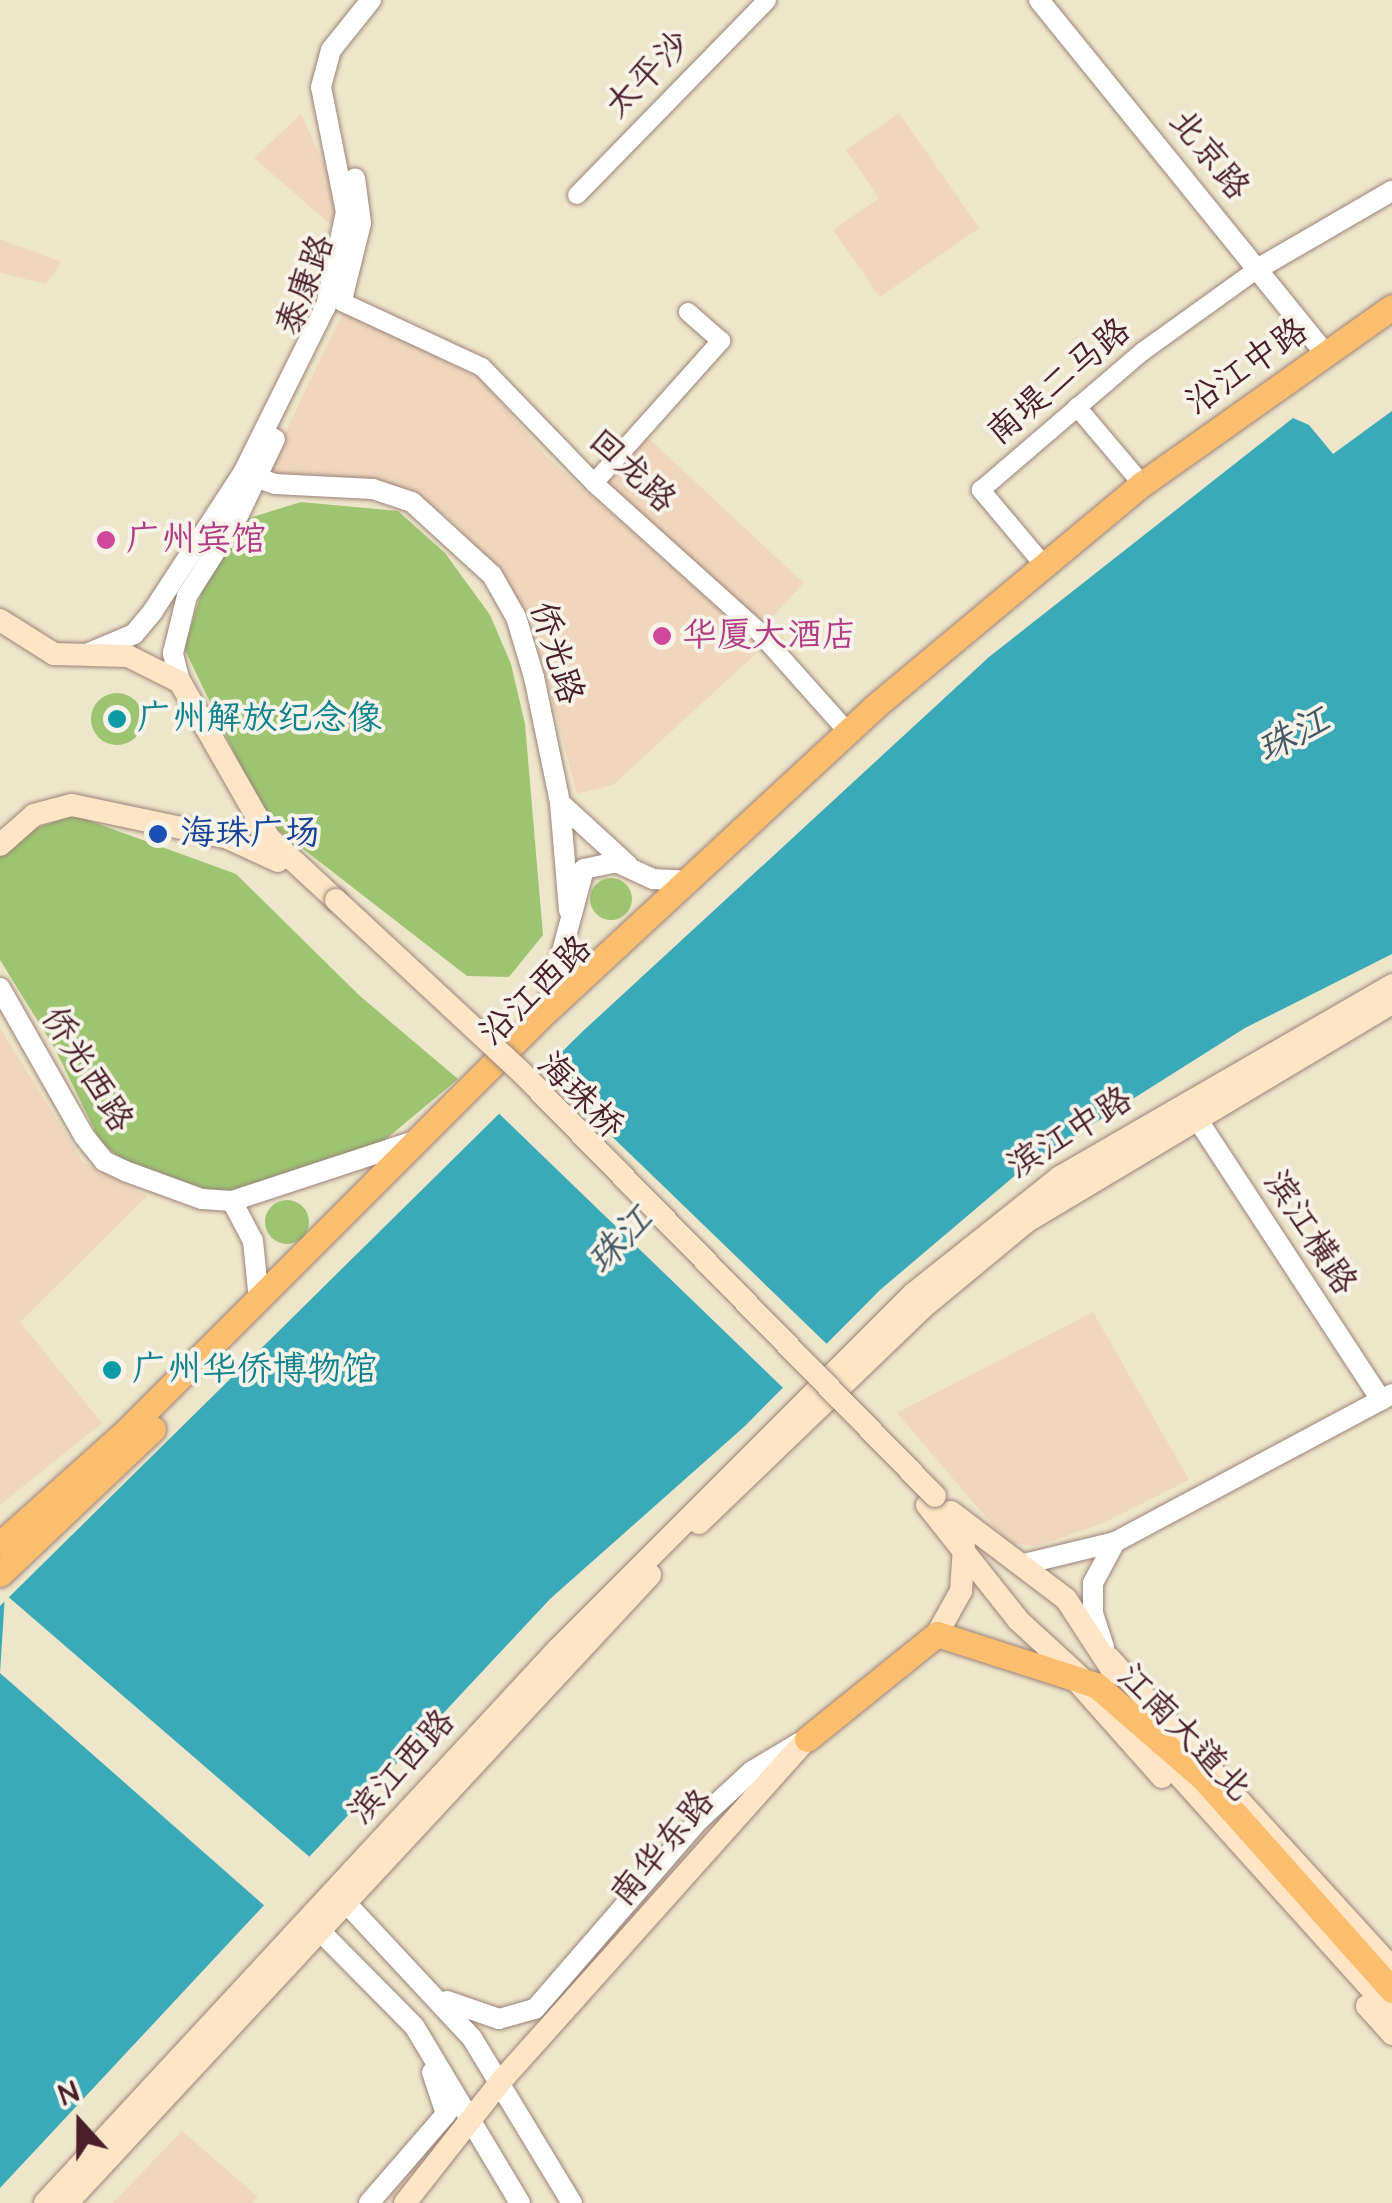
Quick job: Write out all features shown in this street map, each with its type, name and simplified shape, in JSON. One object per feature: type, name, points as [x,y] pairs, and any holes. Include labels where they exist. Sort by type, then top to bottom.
[{"type":"main road","name":"沿江中路","points":[[1146,488],[1392,307]]},
{"type":"main road","name":"沿江西路","points":[[7,1537],[259,1300],[545,1012],[847,731],[1042,564],[1146,488]]},
{"type":"main road","name":"沿江西路","points":[[0,1574],[131,1452],[475,1098],[755,830],[940,663],[1146,488]]},
{"type":"main road","points":[[0,620],[37,646],[76,656],[128,656],[180,682]]},
{"type":"main road","name":"海珠桥","points":[[180,682],[269,838],[333,905]]},
{"type":"main road","name":"海珠桥","points":[[0,845],[34,814],[72,805],[243,842],[272,856],[509,1061],[931,1500]]},
{"type":"main road","name":"滨江中路","points":[[824,1390],[996,1245],[1190,1110],[1392,984]]},
{"type":"main road","name":"滨江中路","points":[[1190,1110],[1392,1003]]},
{"type":"main road","name":"滨江西路","points":[[68,2203],[824,1390]]},
{"type":"main road","name":"滨江西路","points":[[45,2203],[324,1907],[557,1650],[824,1390]]},
{"type":"main road","name":"江南大道北","points":[[931,1500],[1000,1599],[1074,1675],[1154,1748],[1392,2012]]},
{"type":"main road","name":"江南大道北","points":[[931,1500],[975,1535],[1024,1564],[1080,1614],[1135,1708],[1204,1779],[1392,1990]]},
{"type":"main road","name":"南华东路","points":[[405,2203],[460,2112],[501,2081],[552,2027],[807,1739],[937,1634],[961,1590],[964,1547]]},
{"type":"main road","points":[[937,1634],[1074,1675],[1111,1696],[1204,1779]]},
{"type":"main road","points":[[1109,1658],[1392,1968]]},
{"type":"main road","points":[[1074,1675],[1392,2034]]},
{"type":"street","name":"泰康路","points":[[76,656],[134,634],[250,476],[336,274],[346,196],[321,87],[335,42],[371,0]]},
{"type":"street","name":"泰康路","points":[[180,682],[173,652],[187,596],[342,302],[361,223],[334,109],[334,80],[347,44],[384,0]]},
{"type":"street","name":"太平沙","points":[[577,195],[767,0]]},
{"type":"street","name":"北京路","points":[[1039,0],[1326,354]]},
{"type":"street","points":[[1259,268],[1392,191]]},
{"type":"street","name":"南堤二马路","points":[[1042,564],[981,490],[1077,407],[1259,268]]},
{"type":"street","name":"回龙路","points":[[342,302],[482,367],[594,483],[757,630],[847,731]]},
{"type":"street","points":[[594,483],[720,341],[688,312]]},
{"type":"street","points":[[1077,407],[1146,488]]},
{"type":"street","name":"侨光路","points":[[250,476],[399,498],[432,514],[469,549],[504,594],[525,640],[560,803],[570,911]]},
{"type":"street","points":[[560,803],[632,868]]},
{"type":"street","points":[[545,1012],[584,869],[604,861],[668,882],[687,881]]},
{"type":"street","name":"侨光西路","points":[[0,988],[104,1161],[202,1199],[232,1201],[416,1140]]},
{"type":"street","name":"滨江横路","points":[[1190,1110],[1386,1397]]},
{"type":"street","points":[[232,1201],[252,1241],[259,1300]]},
{"type":"street","points":[[1024,1564],[1115,1542],[1386,1397]]},
{"type":"street","points":[[1109,1658],[1092,1600],[1097,1572],[1115,1542]]},
{"type":"street","points":[[432,1992],[482,2017],[514,2018],[544,2000],[716,1803],[807,1739]]},
{"type":"street","points":[[520,2203],[460,2112],[409,2020],[322,1933],[324,1907],[348,1905],[432,1992],[501,2081],[572,2203]]},
{"type":"street","points":[[552,2027],[576,1962]]},
{"type":"street","points":[[369,2203],[460,2112]]},
{"type":"shaded area","points":[[899,113],[979,228],[880,297],[833,230],[879,198],[846,150]]},
{"type":"shaded area","points":[[301,114],[340,200],[337,230],[254,158]]},
{"type":"shaded area","points":[[0,239],[61,262],[46,284],[0,273]]},
{"type":"shaded area","points":[[344,310],[481,379],[546,456],[762,648],[613,785],[577,794],[531,620],[457,524],[421,499],[266,473]]},
{"type":"shaded area","points":[[645,435],[804,583],[759,631],[600,483]]},
{"type":"shaded area","points":[[0,1028],[83,1162],[147,1196],[20,1322],[102,1423],[0,1505]]},
{"type":"shaded area","points":[[1093,1312],[1189,1480],[1101,1524],[1037,1546],[1008,1543],[897,1413]]},
{"type":"shaded area","points":[[182,2131],[258,2197],[252,2203],[113,2203]]},
{"type":"green space","name":"海珠广场","points":[[301,502],[398,511],[445,553],[490,615],[511,664],[525,724],[543,935],[509,977],[467,976],[267,821],[184,648],[207,575],[246,519]]},
{"type":"green space","points":[[117,693],[135,701],[143,719],[135,737],[117,745],[99,737],[91,719],[99,701]]},
{"type":"green space","name":"海珠广场","points":[[74,815],[236,874],[360,996],[458,1079],[380,1144],[228,1192],[202,1189],[125,1162],[101,1143],[54,1047],[0,960],[0,856],[23,833]]},
{"type":"green space","points":[[611,878],[626,884],[632,899],[626,914],[611,920],[596,914],[590,899],[596,884]]},
{"type":"green space","points":[[287,1200],[303,1206],[309,1222],[303,1238],[287,1244],[271,1238],[265,1222],[271,1206]]},
{"type":"water","name":"珠江","points":[[1392,411],[1392,954],[1245,1028],[1025,1167],[880,1290],[745,1426],[550,1599],[0,2188],[0,1606],[582,1032],[989,657],[1293,418],[1309,425],[1333,454]]},
{"type":"pier","points":[[540,1067],[831,1348],[788,1392],[497,1112]]},
{"type":"pier","points":[[5,1594],[312,1859],[266,1907],[0,1673]]},
{"type":"place","name":"广州宾馆","points":[[106,540]]},
{"type":"place","name":"华厦大酒店","points":[[662,636]]},
{"type":"place","name":"广州解放纪念像","points":[[117,719]]},
{"type":"place","name":"海珠广场","points":[[158,834]]},
{"type":"place","name":"广州华侨博物馆","points":[[112,1370]]}]
